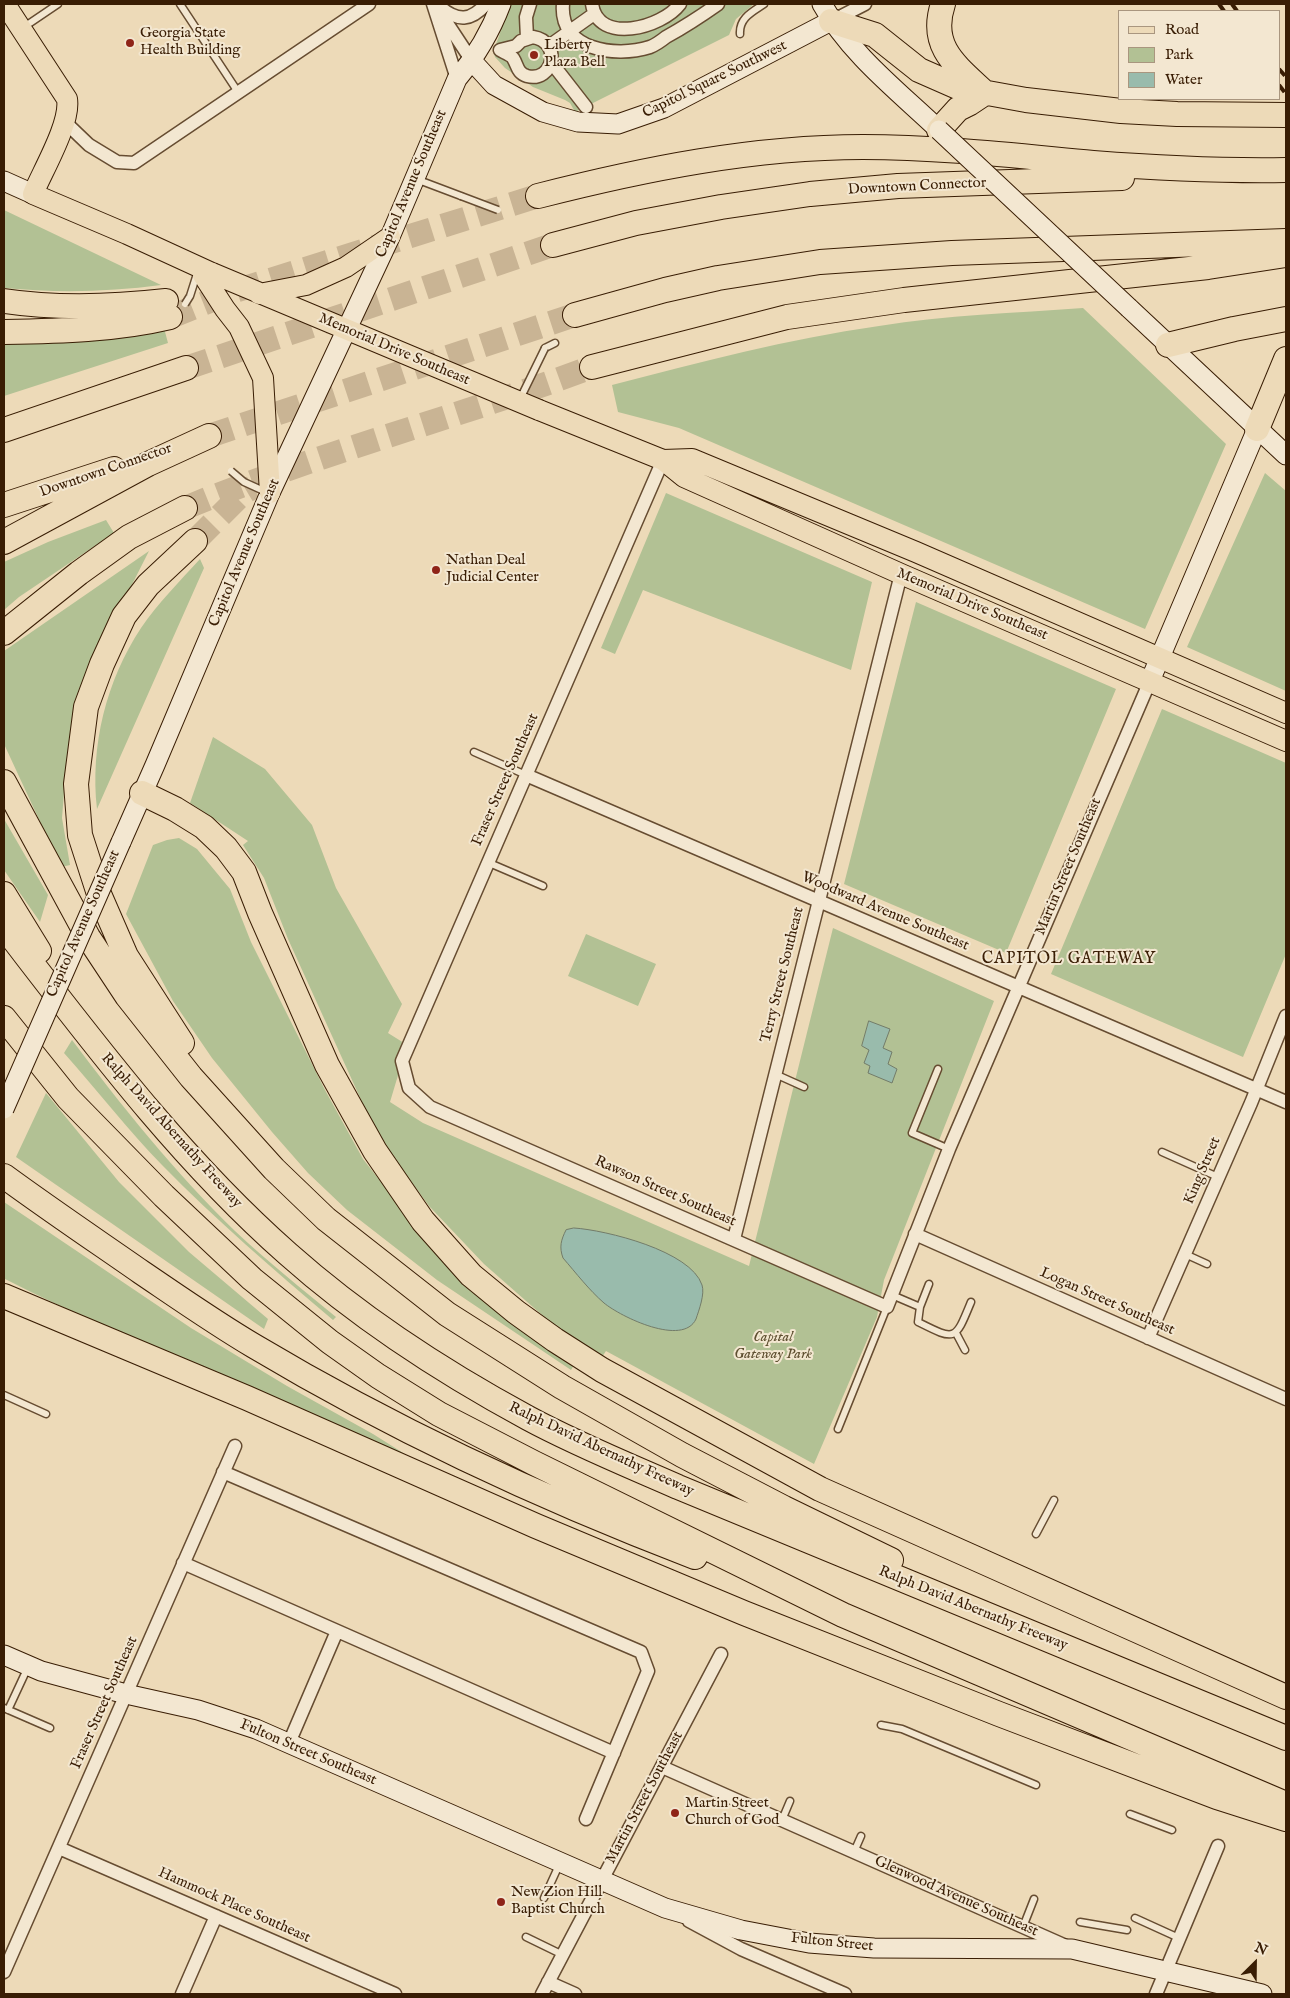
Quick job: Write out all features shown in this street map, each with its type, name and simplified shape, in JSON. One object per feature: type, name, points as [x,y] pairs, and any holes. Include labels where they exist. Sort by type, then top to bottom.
[{"type":"highway","points":[[943,4],[938,24],[939,37],[959,68],[985,93]]},
{"type":"highway","points":[[826,12],[875,35],[919,70],[960,88],[1066,106],[1121,111],[1177,114],[1286,114]]},
{"type":"highway","points":[[939,124],[958,109],[985,93]]},
{"type":"highway","points":[[538,196],[613,177],[725,158],[862,147],[939,149],[1190,169],[1286,171]]},
{"type":"highway","name":"Downtown Connector","points":[[553,245],[636,223],[721,207],[810,194],[898,186],[1286,171]]},
{"type":"highway","points":[[575,315],[665,290],[718,278],[820,262],[962,253],[1286,241]]},
{"type":"highway","points":[[592,367],[787,317],[904,300],[1208,267],[1286,255]]},
{"type":"highway","points":[[4,302],[62,307],[174,307]]},
{"type":"highway","points":[[4,332],[100,329],[144,323],[174,307]]},
{"type":"highway","points":[[1168,345],[1286,319]]},
{"type":"highway","points":[[1257,428],[1286,359]]},
{"type":"highway","points":[[4,430],[186,368]]},
{"type":"highway","name":"Downtown Connector","points":[[4,506],[209,436],[148,464],[4,542]]},
{"type":"highway","points":[[4,633],[79,573],[129,537],[185,508]]},
{"type":"highway","points":[[195,541],[148,585],[124,616],[102,664],[86,707],[79,749],[76,784],[80,835],[99,894],[126,956],[170,1026],[253,1145]]},
{"type":"highway","points":[[4,782],[88,937],[127,996],[191,1077],[274,1169],[326,1219],[382,1265],[447,1314],[562,1387],[682,1455],[784,1508],[1162,1687]]},
{"type":"highway","points":[[142,793],[175,809],[204,827],[226,848],[244,872],[327,1065],[375,1151],[423,1221],[471,1275],[516,1312],[602,1370],[820,1489],[1286,1697]]},
{"type":"highway","points":[[4,894],[105,1057]]},
{"type":"highway","name":"Ralph David Abernathy Freeway","points":[[4,927],[105,1057],[202,1170],[288,1254],[324,1285],[368,1317],[472,1386],[528,1418],[597,1452],[1286,1738]]},
{"type":"highway","points":[[4,1018],[68,1098],[164,1196],[252,1279],[330,1342],[378,1376],[439,1414],[534,1463],[843,1614]]},
{"type":"highway","points":[[6,1178],[75,1227],[230,1331],[373,1412],[434,1444],[519,1484],[627,1531],[843,1614],[1286,1804]]},
{"type":"highway","points":[[4,1296],[247,1398],[536,1526],[744,1613],[999,1714],[1217,1797],[1286,1819]]},
{"type":"main road","points":[[5,4],[67,99],[68,107],[65,122],[33,194]]},
{"type":"main road","name":"Memorial Drive Southeast","points":[[33,194],[127,234],[202,273],[260,294],[663,460],[684,477],[900,574],[1286,741]]},
{"type":"main road","points":[[260,294],[306,285],[346,267],[390,237]]},
{"type":"main road","points":[[202,273],[239,327],[263,378],[270,493]]},
{"type":"main road","name":"Memorial Drive Southeast","points":[[663,460],[692,459],[916,552],[1286,713]]},
{"type":"street","points":[[65,122],[89,145],[117,162],[134,162],[369,4]]},
{"type":"street","points":[[434,4],[454,17],[471,17],[486,4]]},
{"type":"street","points":[[434,4],[457,79]]},
{"type":"street","name":"Capitol Square Southwest","points":[[434,4],[472,61],[494,85],[544,112],[578,122],[618,124],[664,108],[826,12]]},
{"type":"street","name":"Capitol Avenue Southeast","points":[[4,1109],[270,493],[390,237],[457,79],[472,61],[488,35],[501,4]]},
{"type":"street","points":[[526,38],[526,17],[530,4]]},
{"type":"street","points":[[563,4],[562,14],[565,24],[579,42],[597,49],[623,52],[650,47],[718,4]]},
{"type":"street","points":[[548,46],[570,30],[593,9],[602,22],[613,27],[626,29],[646,26],[659,21],[680,4]]},
{"type":"street","points":[[865,4],[826,12],[857,52],[939,124],[1128,308],[1286,455]]},
{"type":"street","points":[[526,38],[539,38],[551,51],[551,62],[545,72],[534,76],[527,76],[517,69],[513,58],[500,50],[516,46],[526,38]]},
{"type":"street","points":[[551,62],[586,107]]},
{"type":"street","points":[[4,181],[33,194]]},
{"type":"street","name":"Martin Street Southeast","points":[[889,1301],[949,1149],[1257,428]]},
{"type":"street","name":"Fraser Street Southeast","points":[[430,1107],[409,1088],[402,1061],[663,460]]},
{"type":"street","name":"Terry Street Southeast","points":[[734,1239],[900,574]]},
{"type":"street","name":"Woodward Avenue Southeast","points":[[526,774],[1286,1102]]},
{"type":"street","name":"King Street","points":[[1148,1338],[1286,1016]]},
{"type":"street","name":"Rawson Street Southeast","points":[[430,1107],[734,1239],[889,1301]]},
{"type":"street","name":"Logan Street Southeast","points":[[915,1234],[1286,1399]]},
{"type":"street","name":"Fraser Street Southeast","points":[[4,1972],[235,1446]]},
{"type":"street","points":[[223,1472],[641,1652],[648,1671],[586,1819]]},
{"type":"street","points":[[184,1563],[614,1753]]},
{"type":"street","points":[[289,1743],[337,1631]]},
{"type":"street","name":"Martin Street Southeast","points":[[542,1994],[721,1654]]},
{"type":"street","name":"Fulton Street Southeast","points":[[4,1655],[40,1671],[126,1694],[198,1710],[256,1729],[602,1880]]},
{"type":"street","name":"Glenwood Avenue Southeast","points":[[662,1767],[1072,1949],[1262,1994]]},
{"type":"street","points":[[1156,1994],[1218,1846]]},
{"type":"street","name":"Hammock Place Southeast","points":[[59,1848],[396,1994]]},
{"type":"street","name":"Fulton Street","points":[[602,1880],[665,1908],[741,1930],[809,1943],[874,1948],[1072,1949]]},
{"type":"street","points":[[665,1908],[740,1949],[845,1994]]},
{"type":"street","points":[[185,1993],[216,1916]]},
{"type":"street","points":[[548,1982],[575,1994]]},
{"type":"lane","points":[[21,29],[58,4]]},
{"type":"lane","points":[[180,4],[238,92]]},
{"type":"lane","points":[[740,34],[742,20],[764,4]]},
{"type":"lane","points":[[414,179],[498,210]]},
{"type":"lane","points":[[174,307],[190,296],[202,273]]},
{"type":"lane","points":[[519,402],[545,348],[555,343]]},
{"type":"lane","points":[[231,471],[244,482],[270,493]]},
{"type":"lane","points":[[474,752],[526,774]]},
{"type":"lane","points":[[487,862],[543,886]]},
{"type":"lane","points":[[938,1069],[912,1133],[949,1149]]},
{"type":"lane","points":[[775,1074],[804,1087]]},
{"type":"lane","points":[[1162,1152],[1218,1177]]},
{"type":"lane","points":[[1185,1254],[1207,1264]]},
{"type":"lane","points":[[929,1284],[920,1307],[918,1322],[944,1335],[956,1334],[971,1302]]},
{"type":"lane","points":[[838,1429],[889,1301],[920,1307]]},
{"type":"lane","points":[[956,1334],[965,1350]]},
{"type":"lane","points":[[4,1395],[46,1414]]},
{"type":"lane","points":[[1036,1534],[1054,1500]]},
{"type":"lane","points":[[29,1666],[6,1709],[50,1728]]},
{"type":"lane","points":[[881,1725],[902,1729],[1036,1785]]},
{"type":"lane","points":[[782,1820],[790,1801]]},
{"type":"lane","points":[[1130,1814],[1172,1830]]},
{"type":"lane","points":[[854,1852],[861,1836]]},
{"type":"lane","points":[[544,1898],[560,1861]]},
{"type":"lane","points":[[1023,1927],[1034,1900]]},
{"type":"lane","points":[[1134,1918],[1179,1938]]},
{"type":"lane","points":[[1080,1922],[1127,1930]]},
{"type":"lane","points":[[526,1937],[563,1955]]},
{"type":"green space","points":[[510,4],[754,4],[736,19],[729,35],[575,112],[570,103],[533,87],[505,68],[495,57],[493,51]]},
{"type":"green space","points":[[4,210],[161,285],[83,291],[4,288]]},
{"type":"green space","points":[[1083,308],[1226,444],[1145,629],[679,428],[618,412],[612,385],[744,352],[845,331],[930,319]]},
{"type":"green space","points":[[164,328],[168,343],[4,396],[4,343]]},
{"type":"green space","points":[[1265,473],[1286,491],[1286,691],[1187,647]]},
{"type":"green space","points":[[666,493],[872,582],[851,670],[643,590],[615,654],[601,648]]},
{"type":"green space","points":[[106,520],[114,533],[19,597],[4,610],[4,562],[48,542]]},
{"type":"green space","points":[[149,551],[79,689],[67,755],[62,818],[70,865],[61,867],[4,744],[4,651]]},
{"type":"green space","points":[[200,559],[204,568],[97,809],[95,785],[99,738],[103,715],[118,670],[141,628],[169,592]]},
{"type":"green space","points":[[916,602],[1116,689],[1006,953],[844,884]]},
{"type":"green space","points":[[1162,709],[1286,763],[1286,954],[1243,1057],[1051,974]]},
{"type":"green space","name":"Capital Gateway Park","points":[[213,737],[265,769],[312,825],[336,888],[402,1004],[388,1033],[404,1043],[399,1072],[390,1102],[423,1123],[749,1266],[833,928],[994,1001],[884,1280],[877,1317],[814,1464],[606,1351],[602,1357],[550,1322],[484,1264],[429,1206],[377,1135],[288,939],[264,878],[243,845],[248,841],[190,803]]},
{"type":"green space","points":[[4,819],[48,895],[40,922],[4,870]]},
{"type":"green space","points":[[179,838],[197,849],[230,889],[251,942],[325,1090],[363,1159],[447,1266],[478,1295],[574,1365],[571,1370],[437,1280],[347,1210],[308,1173],[212,1058],[173,1001],[126,914],[153,845]]},
{"type":"green space","points":[[586,934],[656,964],[638,1006],[568,976]]},
{"type":"green space","points":[[72,1040],[129,1114],[192,1187],[247,1242],[336,1317],[333,1320],[224,1225],[149,1152],[64,1053]]},
{"type":"green space","points":[[46,1093],[119,1182],[189,1252],[268,1319],[264,1329],[16,1157]]},
{"type":"green space","points":[[4,1202],[191,1328],[408,1456],[84,1316],[5,1279]]},
{"type":"water","points":[[869,1021],[890,1029],[883,1048],[892,1052],[888,1064],[897,1069],[892,1083],[868,1073],[870,1066],[864,1063],[869,1050],[862,1046]]},
{"type":"water","points":[[574,1228],[606,1233],[646,1244],[682,1262],[695,1273],[703,1289],[696,1319],[689,1327],[679,1330],[666,1330],[637,1322],[612,1309],[588,1287],[563,1258],[561,1244],[563,1237],[566,1230]]},
{"type":"tunnel","points":[[170,317],[235,291],[538,196]]},
{"type":"tunnel","points":[[186,368],[553,245]]},
{"type":"tunnel","points":[[209,436],[575,315]]},
{"type":"tunnel","points":[[185,508],[286,470],[490,403],[592,367]]},
{"type":"tunnel","points":[[195,541],[243,493],[253,487]]},
{"type":"railway","points":[[1219,4],[1223,10]]},
{"type":"railway","points":[[1232,4],[1236,10]]},
{"type":"railway","points":[[1280,70],[1286,77]]},
{"type":"railway","points":[[1280,86],[1286,94]]},
{"type":"place","name":"Georgia State Health Building","points":[[130,43]]},
{"type":"place","name":"Liberty Plaza Bell","points":[[534,55]]},
{"type":"place","name":"Nathan Deal Judicial Center","points":[[436,570]]},
{"type":"place","name":"Martin Street Church of God","points":[[675,1813]]},
{"type":"place","name":"New Zion Hill Baptist Church","points":[[501,1902]]},
{"type":"district","name":"CAPITOL GATEWAY","points":[[1069,960]]}]
